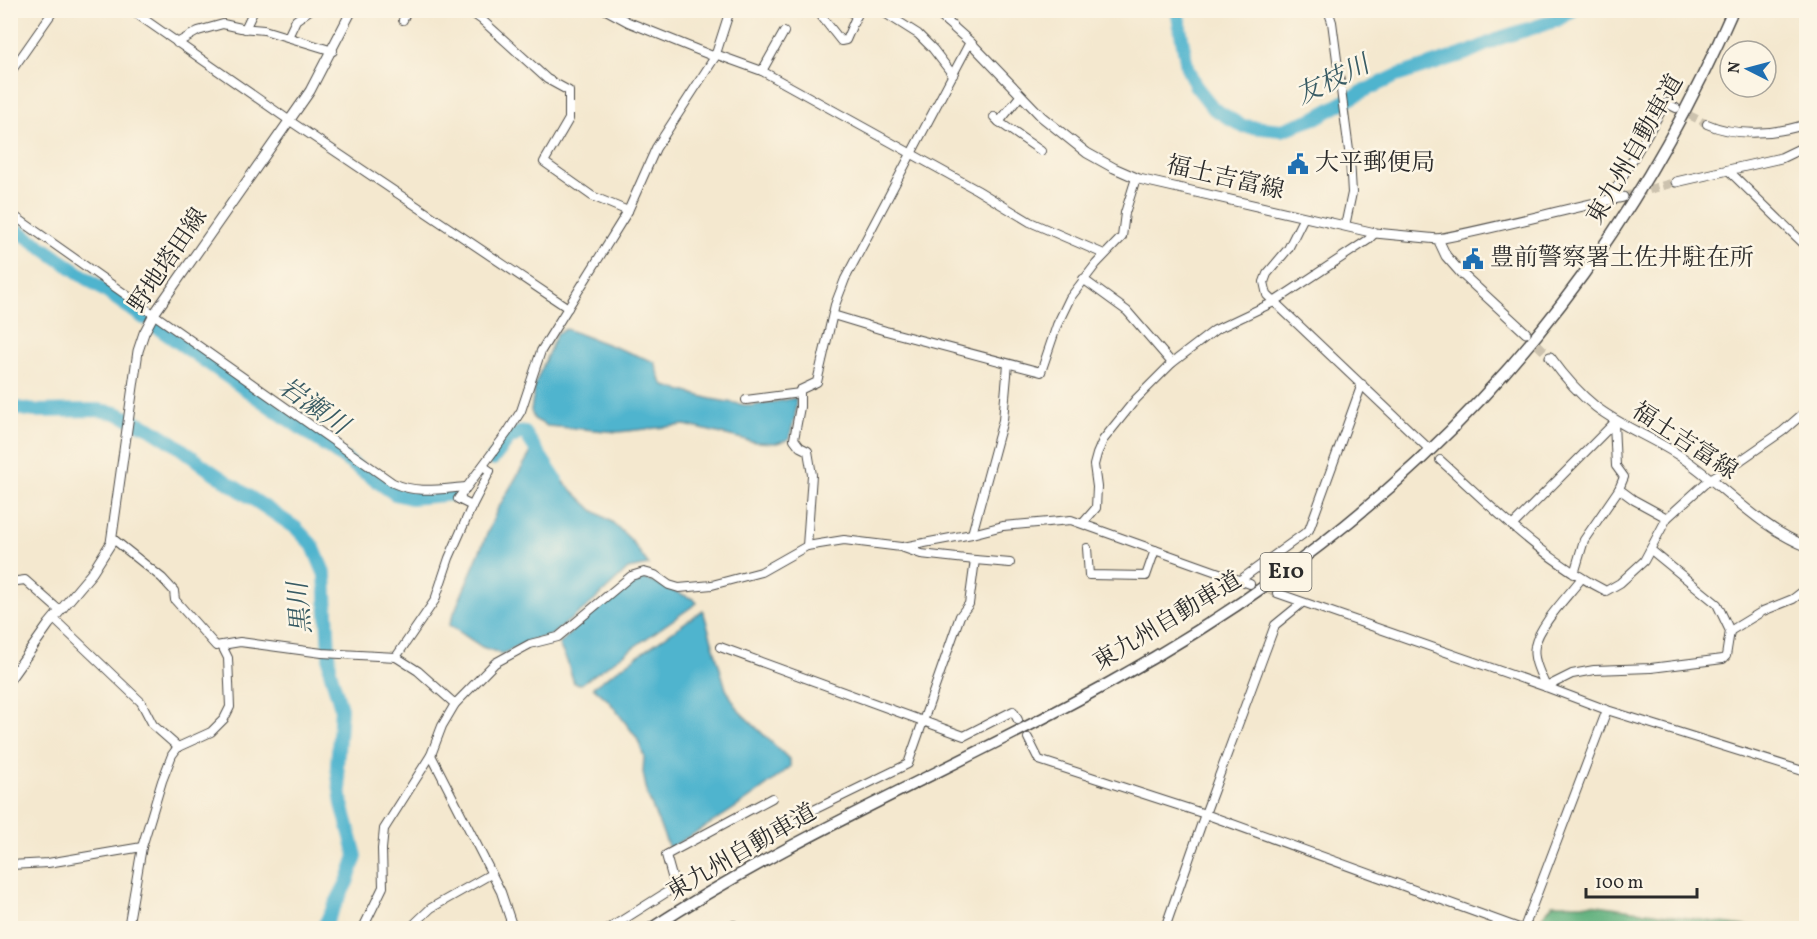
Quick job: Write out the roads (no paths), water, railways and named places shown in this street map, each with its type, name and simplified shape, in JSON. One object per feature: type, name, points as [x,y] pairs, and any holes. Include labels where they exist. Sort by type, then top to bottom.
[{"type":"highway","name":"東九州自動車道","points":[[652,928],[790,848],[1019,731],[1168,649],[1273,582],[1354,520],[1443,441],[1483,399],[1552,319],[1622,220],[1652,172],[1692,98],[1733,10]]},
{"type":"main road","name":"野地塔田線","points":[[10,679],[57,615],[104,557],[112,538],[138,351],[144,333],[154,314],[310,91],[333,51],[352,10]]},
{"type":"main road","name":"福土吉富線","points":[[934,10],[970,42],[1042,117],[1087,153],[1136,178],[1375,233],[1438,239],[1623,197]]},
{"type":"main road","points":[[1676,182],[1781,158],[1806,146]]},
{"type":"main road","points":[[1438,239],[1446,256],[1461,273],[1526,333]]},
{"type":"main road","name":"福土吉富線","points":[[1550,357],[1567,380],[1615,422],[1679,456],[1758,520],[1791,540],[1806,546]]},
{"type":"street","points":[[10,73],[54,10]]},
{"type":"street","points":[[131,10],[290,121],[568,308]]},
{"type":"street","points":[[245,29],[254,10]]},
{"type":"street","points":[[288,37],[296,20],[310,10]]},
{"type":"street","points":[[403,20],[407,10]]},
{"type":"street","points":[[468,10],[547,79],[569,91],[570,119],[544,162],[592,196],[628,211]]},
{"type":"street","points":[[606,10],[628,22],[762,71],[1030,222],[1104,255]]},
{"type":"street","points":[[472,506],[458,499],[520,411],[541,351],[628,211],[656,148],[715,55],[730,10]]},
{"type":"street","points":[[826,10],[822,17],[841,41],[846,40],[858,13],[847,10]]},
{"type":"street","points":[[880,10],[918,34],[953,75]]},
{"type":"street","points":[[947,22],[953,10]]},
{"type":"street","points":[[1328,10],[1332,22],[1350,158],[1352,193],[1345,226]]},
{"type":"street","points":[[177,43],[198,31],[223,24],[264,30],[333,51]]},
{"type":"street","points":[[762,71],[784,32]]},
{"type":"street","points":[[807,546],[812,475],[808,451],[800,447],[794,439],[800,406],[800,390],[817,382],[835,305],[845,279],[970,42]]},
{"type":"street","points":[[1021,95],[997,119],[1041,152]]},
{"type":"street","points":[[1609,200],[1666,103],[1676,108]]},
{"type":"street","points":[[1707,124],[1720,130],[1768,132],[1806,124]]},
{"type":"street","points":[[1730,171],[1806,246]]},
{"type":"street","points":[[833,315],[1041,372],[1057,325],[1070,298],[1083,279],[1122,237],[1125,213],[1136,178]]},
{"type":"street","points":[[10,213],[393,483],[406,489],[422,491],[466,487]]},
{"type":"street","points":[[1304,217],[1287,249],[1267,274],[1264,282],[1267,295],[1426,446]]},
{"type":"street","points":[[1083,523],[1096,508],[1097,487],[1094,465],[1103,440],[1136,399],[1172,363],[1215,330],[1274,303],[1375,233]]},
{"type":"street","points":[[1083,279],[1127,311],[1172,363]]},
{"type":"street","points":[[972,534],[1003,420],[1008,364]]},
{"type":"street","points":[[1240,580],[1309,530],[1362,384]]},
{"type":"street","points":[[746,400],[800,393]]},
{"type":"street","points":[[1440,460],[1512,526],[1581,579],[1606,591],[1611,590],[1634,571],[1652,550],[1667,518],[1710,479],[1783,431],[1806,411]]},
{"type":"street","points":[[1574,574],[1584,540],[1619,489],[1624,477],[1616,466],[1615,422]]},
{"type":"street","points":[[1512,526],[1615,422]]},
{"type":"street","points":[[396,657],[435,600],[449,558],[490,471],[483,466]]},
{"type":"street","points":[[1619,489],[1667,518]]},
{"type":"street","points":[[901,547],[1004,526],[1071,520],[1250,584]]},
{"type":"street","points":[[112,538],[162,578],[174,591],[175,600],[216,646],[240,642],[322,653],[396,657],[418,671],[455,704]]},
{"type":"street","points":[[363,928],[383,887],[384,829],[430,755],[442,726],[455,704],[495,663],[530,644],[558,637],[631,576],[644,572],[655,575],[669,585],[679,588],[712,585],[761,572],[807,546],[844,540],[901,547],[921,554],[1010,563]]},
{"type":"street","points":[[1087,548],[1089,575],[1146,576],[1155,550]]},
{"type":"street","points":[[1546,687],[1572,674],[1594,670],[1651,668],[1723,659],[1728,650],[1730,631],[1717,604],[1652,550]]},
{"type":"street","points":[[791,821],[908,764],[960,616],[969,604],[975,560]]},
{"type":"street","points":[[1546,687],[1534,648],[1539,634],[1581,579]]},
{"type":"street","points":[[10,582],[26,580],[141,702],[153,725],[178,747]]},
{"type":"street","points":[[1730,631],[1763,611],[1792,599],[1806,589]]},
{"type":"street","points":[[1277,593],[1607,710],[1806,772]]},
{"type":"street","points":[[1165,928],[1275,625],[1302,603]]},
{"type":"street","points":[[128,928],[142,847],[162,781],[178,747],[211,732],[224,719],[230,706],[228,658],[222,646]]},
{"type":"street","points":[[720,647],[964,736],[1013,711],[1018,720]]},
{"type":"street","points":[[1524,928],[1607,710]]},
{"type":"street","points":[[1028,738],[1039,760],[1205,814],[1519,928]]},
{"type":"street","points":[[430,755],[501,892],[513,928]]},
{"type":"street","points":[[610,928],[675,887],[666,855],[772,798]]},
{"type":"street","points":[[10,865],[48,863],[142,847]]},
{"type":"street","points":[[410,928],[431,908],[447,897],[491,874]]},
{"type":"street","points":[[1796,928],[1806,927]]},
{"type":"water","points":[[566,329],[655,362],[665,386],[711,399],[751,406],[796,398],[795,417],[789,439],[777,443],[755,442],[685,425],[618,432],[547,426],[534,419],[531,411],[535,384],[557,333]]},
{"type":"water","points":[[531,452],[552,481],[559,478],[594,511],[612,522],[630,539],[649,565],[628,569],[594,601],[550,636],[530,640],[502,654],[482,647],[449,625],[497,510]]},
{"type":"water","points":[[640,577],[693,599],[697,603],[581,684],[574,683],[559,645],[577,626]]},
{"type":"water","points":[[703,610],[726,689],[739,711],[790,760],[790,767],[761,790],[701,830],[669,848],[648,797],[643,773],[644,756],[637,738],[609,701],[593,687]]},
{"type":"waterway","name":"友枝川","points":[[1177,10],[1187,67],[1195,85],[1214,109],[1242,126],[1282,130],[1315,118],[1396,76],[1557,20],[1573,10]]},
{"type":"waterway","name":"岩瀬川","points":[[10,225],[144,318]]},
{"type":"waterway","name":"岩瀬川","points":[[155,326],[395,494],[411,498],[454,494]]},
{"type":"waterway","name":"黒川","points":[[10,407],[35,411],[98,410],[116,413],[150,428],[296,528],[313,546],[325,575],[330,671],[341,708],[337,766],[342,804],[356,856],[347,882],[323,928]]},
{"type":"waterway","name":"岩瀬川","points":[[493,459],[509,439],[521,432],[525,433],[556,480]]},
{"type":"tunnel","points":[[1679,110],[1707,124]]},
{"type":"tunnel","points":[[1623,197],[1676,182]]},
{"type":"tunnel","points":[[1528,335],[1550,357]]},
{"type":"tunnel","points":[[1257,587],[1277,593]]},
{"type":"place","name":"大平郵便局","points":[[1298,164]]},
{"type":"place","name":"豊前警察署土佐井駐在所","points":[[1473,259]]}]
